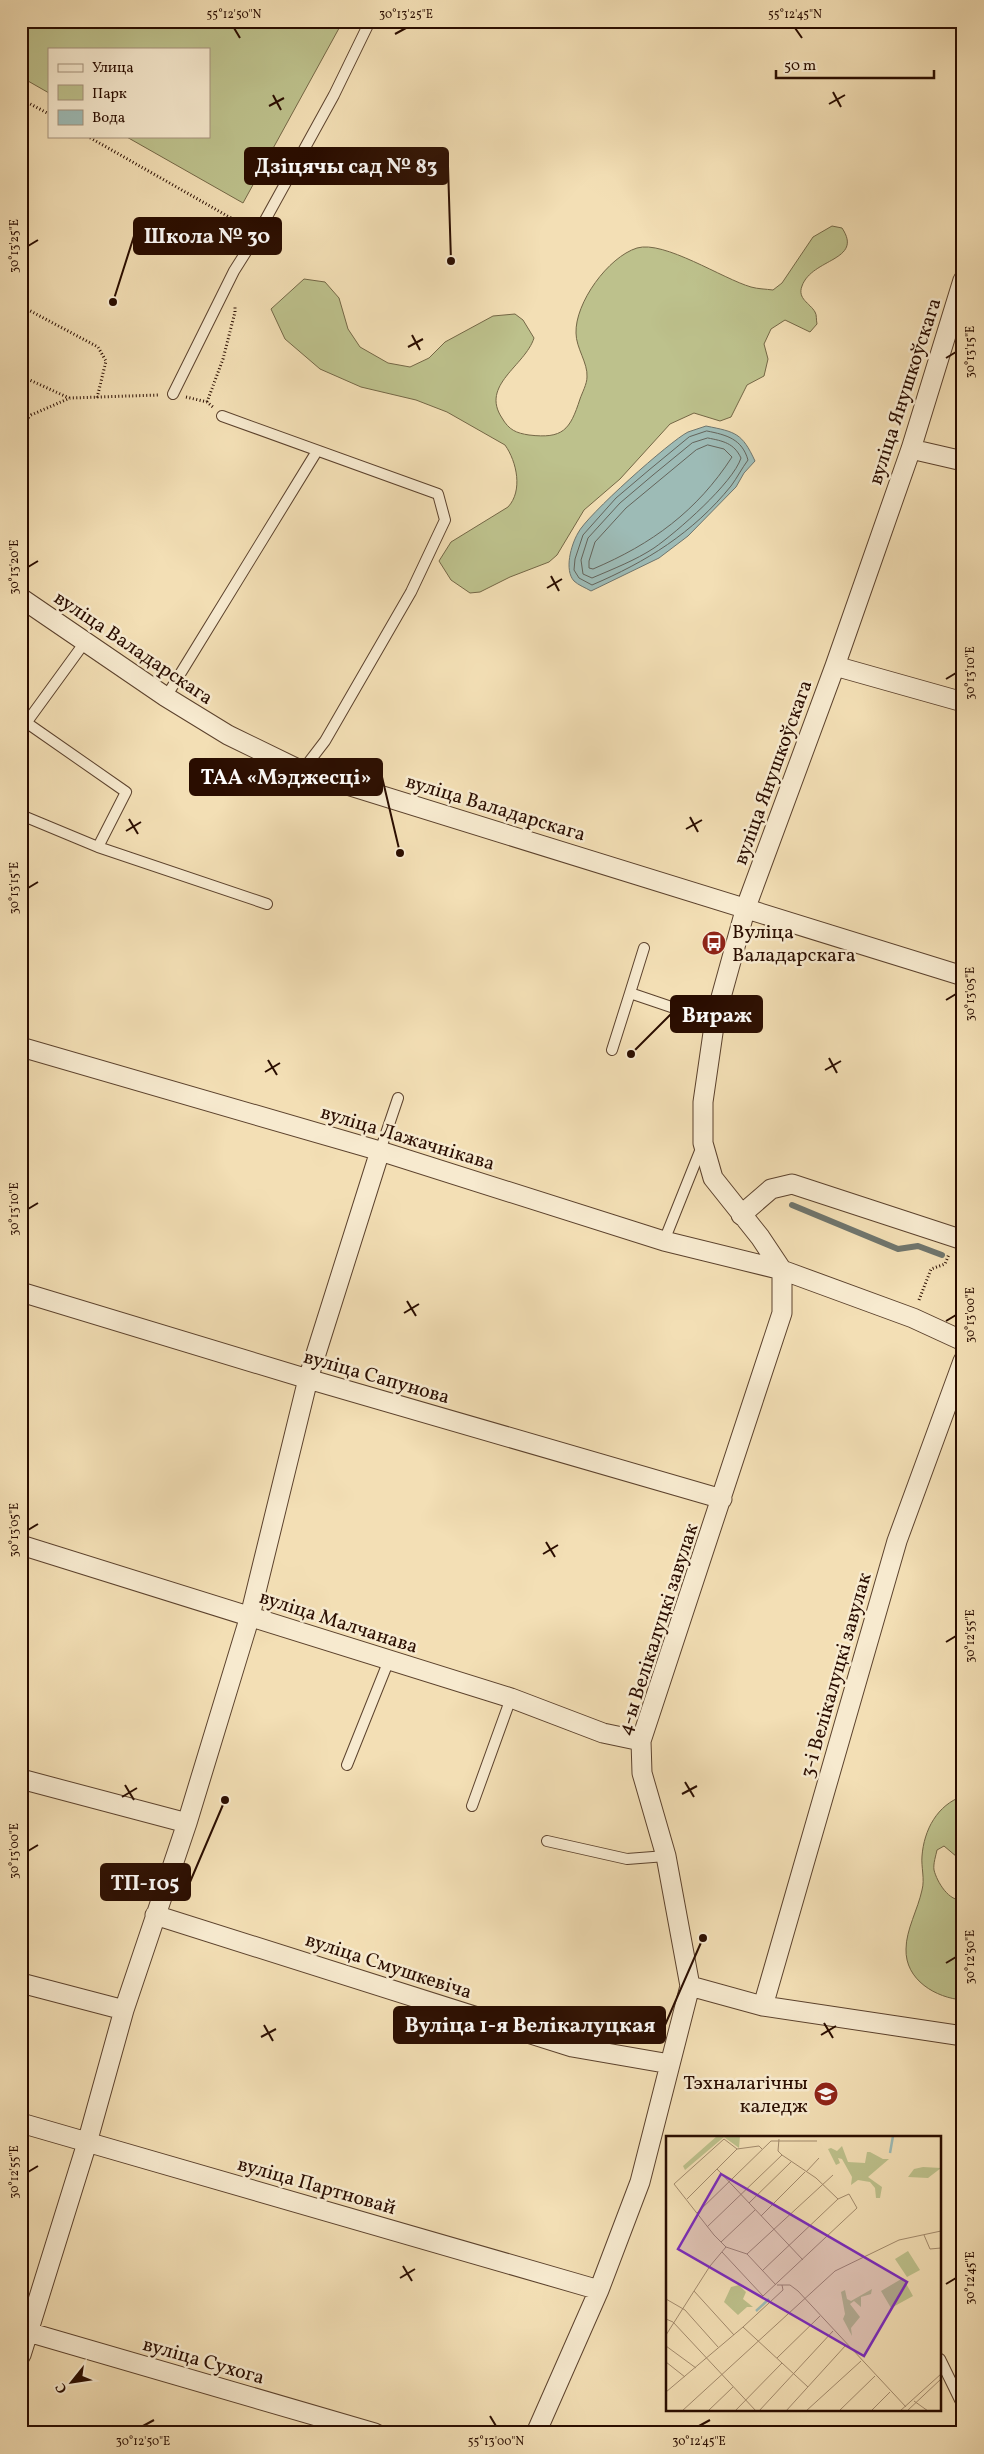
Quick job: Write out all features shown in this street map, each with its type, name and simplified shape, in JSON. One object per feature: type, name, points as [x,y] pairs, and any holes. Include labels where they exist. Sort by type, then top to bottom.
[{"type":"street","name":"вуліца Янушкоўскага","points":[[782,1270],[760,1237],[713,1178],[703,1142],[702,1102],[715,1019],[746,907],[835,666],[911,449],[963,280]]},
{"type":"street","points":[[911,449],[963,461]]},
{"type":"street","name":"вуліца Валадарскага","points":[[21,598],[166,697],[228,735],[302,771],[746,907],[963,976]]},
{"type":"street","points":[[835,666],[963,702]]},
{"type":"street","name":"вуліца Лажачнікава","points":[[21,1047],[380,1151],[664,1241],[782,1270],[912,1318],[963,1341]]},
{"type":"street","points":[[21,2355],[25,2331],[87,2143],[124,2010],[187,1823],[250,1616],[308,1379],[380,1151]]},
{"type":"street","points":[[741,1215],[771,1189],[792,1184],[960,1239]]},
{"type":"street","name":"4-ы Велікалуцкі завулак","points":[[536,2433],[599,2290],[640,2182],[690,1986],[666,1856],[642,1773],[642,1741],[782,1313],[782,1270]]},
{"type":"street","name":"вуліца Сапунова","points":[[21,1292],[308,1379],[722,1499]]},
{"type":"street","name":"3-і Велікалуцкі завулак","points":[[763,2006],[897,1540],[963,1360]]},
{"type":"street","name":"вуліца Малчанава","points":[[21,1546],[511,1698],[603,1733],[642,1741]]},
{"type":"street","points":[[21,1779],[187,1823]]},
{"type":"street","name":"вуліца Смушкевіча","points":[[155,1915],[572,2047],[670,2064]]},
{"type":"street","points":[[21,1982],[124,2010]]},
{"type":"street","points":[[690,1986],[763,2006],[963,2036]]},
{"type":"street","name":"вуліца Партновай","points":[[21,2124],[599,2290]]},
{"type":"street","name":"вуліца Сухога","points":[[25,2331],[375,2433]]},
{"type":"lane","points":[[173,394],[234,271],[258,233],[334,95],[370,21]]},
{"type":"lane","points":[[222,416],[438,494],[445,520],[411,592],[384,641],[325,741],[302,771]]},
{"type":"lane","points":[[166,697],[317,451]]},
{"type":"lane","points":[[85,642],[24,726],[126,792],[98,847]]},
{"type":"lane","points":[[21,815],[98,847],[267,904]]},
{"type":"lane","points":[[612,1050],[644,948]]},
{"type":"lane","points":[[630,992],[686,1012],[715,1019]]},
{"type":"lane","points":[[380,1151],[398,1098]]},
{"type":"lane","points":[[664,1241],[703,1142]]},
{"type":"lane","points":[[347,1765],[390,1660]]},
{"type":"lane","points":[[472,1806],[511,1698]]},
{"type":"lane","points":[[547,1841],[627,1859],[666,1856]]},
{"type":"lane","points":[[942,2362],[959,2388],[963,2406]]},
{"type":"path","points":[[21,98],[48,113]]},
{"type":"path","points":[[91,138],[258,233]]},
{"type":"path","points":[[207,402],[223,359],[235,312],[234,271]]},
{"type":"path","points":[[21,306],[98,347],[106,361],[97,398]]},
{"type":"path","points":[[21,376],[70,398]]},
{"type":"path","points":[[21,425],[31,415],[70,398],[173,394],[207,402],[222,416]]},
{"type":"path","points":[[912,1318],[931,1269],[945,1264],[960,1239]]},
{"type":"green space","points":[[21,21],[343,21],[243,203],[129,138],[210,138],[210,48],[48,48],[48,92],[21,77]]},
{"type":"green space","points":[[832,226],[842,228],[847,239],[846,247],[842,253],[807,277],[801,290],[803,298],[816,313],[817,324],[810,332],[785,320],[771,329],[764,344],[768,359],[764,376],[747,385],[731,417],[720,421],[694,413],[670,424],[620,479],[584,510],[557,555],[549,562],[510,577],[480,592],[470,593],[451,580],[439,561],[451,542],[508,507],[513,500],[516,493],[517,476],[513,460],[505,445],[447,412],[416,400],[361,387],[320,369],[285,339],[271,309],[304,279],[325,282],[339,298],[348,329],[360,347],[388,363],[410,367],[429,358],[445,342],[493,316],[515,314],[523,320],[534,338],[522,358],[500,386],[496,396],[497,406],[502,418],[513,430],[529,435],[557,434],[564,430],[573,418],[587,377],[586,366],[576,333],[581,308],[595,283],[615,261],[637,248],[649,247],[678,255],[739,283],[759,289],[773,290],[782,283],[813,237]]},
{"type":"green space","points":[[963,1796],[963,1862],[944,1846],[937,1850],[934,1868],[938,1880],[948,1895],[958,1900],[963,1900],[963,2000],[943,1996],[916,1978],[907,1960],[906,1949],[908,1934],[923,1886],[923,1846],[929,1828],[939,1812],[954,1800]]},
{"type":"water","points":[[706,426],[737,435],[742,439],[755,461],[744,473],[736,487],[688,536],[659,558],[591,591],[574,581],[569,571],[571,551],[575,538],[584,524],[664,449],[688,432]]},
{"type":"waterway","points":[[792,1205],[898,1249],[918,1246],[942,1255]]},
{"type":"place","name":"Дзіцячы сад № 83","points":[[451,261]]},
{"type":"place","name":"Школа № 30","points":[[113,302]]},
{"type":"place","name":"ТАА «Мэджесці»","points":[[400,853]]},
{"type":"place","name":"Вуліца Валадарскага","points":[[714,943]]},
{"type":"place","name":"Вираж","points":[[631,1054]]},
{"type":"place","name":"ТП-105","points":[[225,1800]]},
{"type":"place","name":"Вуліца 1-я Велікалуцкая","points":[[703,1938]]},
{"type":"place","name":"Тэхналагічны каледж","points":[[826,2094]]}]
